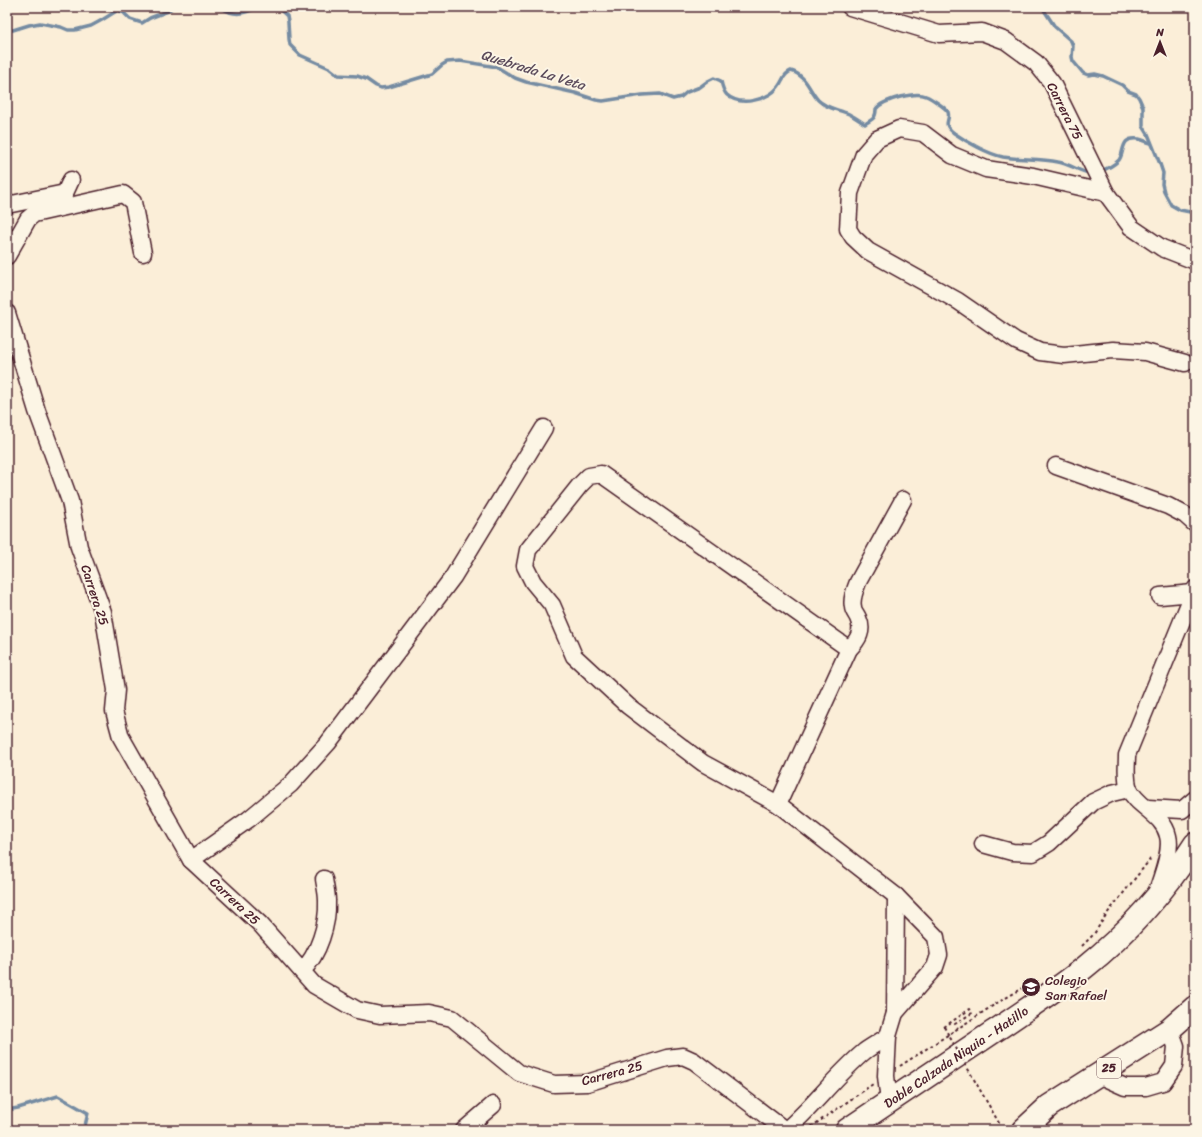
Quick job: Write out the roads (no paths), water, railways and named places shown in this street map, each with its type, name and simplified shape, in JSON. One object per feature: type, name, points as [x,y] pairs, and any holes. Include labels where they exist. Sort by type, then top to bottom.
[{"type":"highway","name":"Doble Calzada Niquia - Hatillo","points":[[846,1130],[1042,999],[1085,967],[1119,938],[1154,901],[1180,868],[1195,844]]},
{"type":"highway","name":"25","points":[[1023,1130],[1050,1106],[1170,1029],[1195,1007]]},
{"type":"street","name":"Carrera 75","points":[[850,7],[939,34],[982,32],[1006,41],[1036,64],[1052,83],[1106,193],[1131,227],[1162,248],[1195,261]]},
{"type":"street","points":[[1106,193],[1033,176],[986,169],[952,154],[922,133],[898,130],[877,139],[864,154],[850,193],[848,229],[852,237],[868,251],[958,301],[1016,341],[1040,352],[1064,355],[1113,350],[1145,352],[1185,363]]},
{"type":"street","points":[[7,205],[65,193],[71,180]]},
{"type":"street","points":[[7,256],[28,219],[34,214],[123,194],[133,202],[144,254]]},
{"type":"street","name":"Carrera 25","points":[[7,313],[37,411],[70,501],[79,547],[103,612],[116,690],[114,710],[121,737],[191,860],[260,924],[314,985],[357,1010],[380,1015],[429,1013],[452,1018],[518,1073],[554,1084],[587,1083],[667,1058],[683,1056],[694,1061],[785,1130]]},
{"type":"street","points":[[191,860],[249,819],[291,784],[328,743],[453,577],[544,428]]},
{"type":"street","points":[[1056,466],[1168,506],[1185,515],[1195,524]]},
{"type":"street","points":[[849,650],[601,474],[589,476],[580,485],[528,550],[525,566],[533,582],[552,605],[574,656],[628,706],[703,763],[778,804],[896,896],[936,937],[939,955],[935,967],[895,1013]]},
{"type":"street","points":[[778,804],[849,650],[858,640],[862,630],[859,620],[852,608],[854,594],[858,582],[903,500]]},
{"type":"street","points":[[1160,596],[1194,591]]},
{"type":"street","points":[[1154,901],[1165,867],[1168,836],[1163,824],[1148,808],[1135,799],[1129,789],[1126,776],[1127,755],[1194,591]]},
{"type":"street","points":[[983,844],[1012,852],[1033,853],[1049,843],[1093,802],[1112,793],[1129,789]]},
{"type":"street","points":[[1148,808],[1182,810],[1195,799]]},
{"type":"street","points":[[302,971],[312,960],[326,919],[327,902],[324,879]]},
{"type":"street","points":[[889,1102],[886,1076],[888,1036],[895,1013],[896,896]]},
{"type":"street","points":[[1098,1075],[1125,1087],[1146,1087],[1163,1082],[1174,1066],[1176,1046],[1170,1029]]},
{"type":"street","points":[[785,1130],[800,1118],[865,1051],[888,1036]]},
{"type":"street","points":[[464,1130],[493,1106]]},
{"type":"waterway","name":"Quebrada La Veta","points":[[7,30],[13,30],[40,23],[61,27],[68,30],[75,30],[91,26],[118,10],[130,19],[142,23],[168,11],[173,7]]},
{"type":"waterway","name":"Quebrada La Veta","points":[[220,7],[235,13],[244,13],[259,7]]},
{"type":"waterway","name":"Quebrada La Veta","points":[[277,7],[287,16],[290,45],[300,55],[329,68],[338,75],[357,76],[366,79],[381,88],[432,74],[447,62],[460,61],[497,67],[515,78],[526,82],[603,101],[642,95],[660,94],[673,99],[681,97],[687,92],[700,87],[714,78],[721,81],[723,89],[727,95],[739,101],[746,101],[761,98],[773,92],[780,85],[788,72],[791,71],[804,79],[821,103],[849,114],[865,124],[873,118],[876,109],[885,102],[900,97],[915,95],[926,96],[947,110],[949,115],[947,124],[950,130],[984,150],[1003,157],[1058,162],[1092,174]]},
{"type":"waterway","points":[[1042,7],[1055,27],[1071,41],[1073,46],[1073,61],[1083,73],[1088,75],[1095,74],[1103,76],[1122,85],[1128,91],[1136,94],[1139,98],[1143,107],[1143,126],[1148,134],[1163,173],[1162,184],[1164,192],[1171,205],[1180,210],[1195,213]]},
{"type":"waterway","name":"Quebrada La Veta","points":[[1100,171],[1110,167],[1119,160],[1124,145],[1129,140],[1139,139],[1151,143]]},
{"type":"waterway","points":[[7,1110],[58,1096],[88,1113],[84,1130]]},
{"type":"place","name":"Colegio San Rafael","points":[[1031,987]]}]
